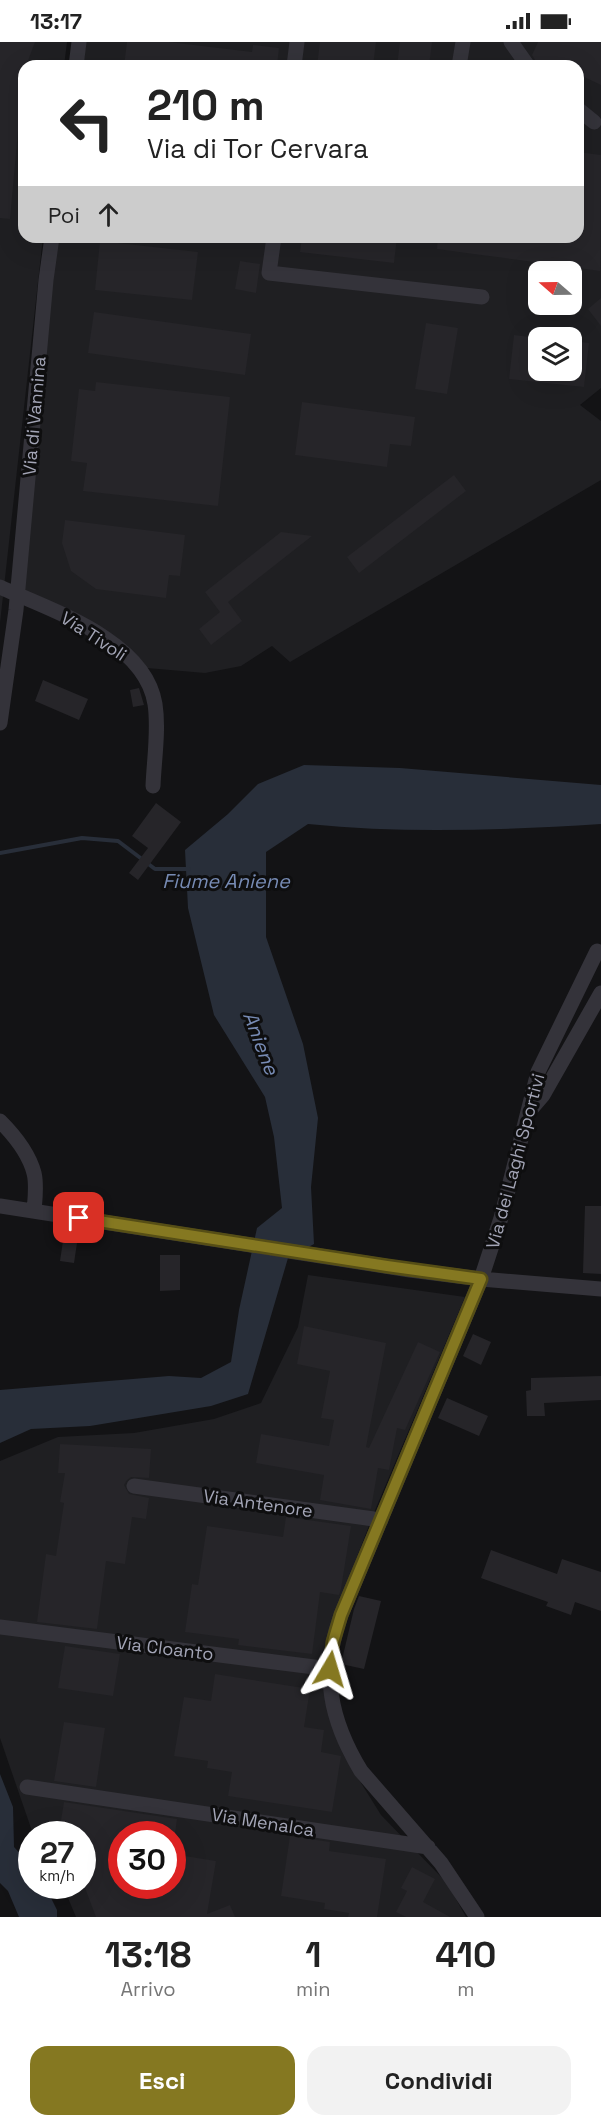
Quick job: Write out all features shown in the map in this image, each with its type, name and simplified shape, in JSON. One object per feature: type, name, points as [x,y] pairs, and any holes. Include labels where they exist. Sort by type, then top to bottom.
[{"type":"street","points":[[77,60],[79,42]]},
{"type":"street","points":[[295,60],[297,42]]},
{"type":"street","points":[[460,60],[463,42]]},
{"type":"street","points":[[511,42],[524,60]]},
{"type":"street","points":[[584,114],[594,122]]},
{"type":"street","name":"Via di Vannina","points":[[0,723],[18,595],[51,243]]},
{"type":"street","points":[[273,243],[269,273],[482,297]]},
{"type":"street","name":"Via Tivoli","points":[[0,587],[75,620],[119,649],[137,666],[155,702],[153,786]]},
{"type":"street","name":"Via dei Laghi Sportivi","points":[[477,1917],[428,1847],[361,1771],[351,1756],[335,1719],[330,1669],[336,1628],[481,1279],[501,1218],[538,1072],[597,951]]},
{"type":"street","points":[[529,1111],[543,1095],[601,993]]},
{"type":"street","points":[[0,1121],[30,1161],[36,1188],[34,1211]]},
{"type":"street","points":[[0,1206],[317,1256],[481,1279],[601,1289]]},
{"type":"street","name":"Via Antenore","points":[[134,1486],[381,1520]]},
{"type":"street","name":"Via Cloanto","points":[[0,1627],[330,1669]]},
{"type":"street","name":"Via Menalca","points":[[27,1786],[428,1847]]},
{"type":"shaded area","points":[[0,42],[67,42],[65,60],[18,60],[18,243],[42,243],[0,623]]},
{"type":"shaded area","points":[[86,42],[601,42],[601,388],[580,405],[601,421],[601,480],[290,662],[272,646],[241,666],[205,673],[147,668],[85,618],[23,591],[57,243],[584,243],[584,60],[84,60]]},
{"type":"shaded area","points":[[308,1275],[465,1297],[373,1515],[337,1609],[326,1690],[343,1754],[381,1815],[447,1883],[466,1917],[76,1917],[68,1899],[96,1899],[96,1821],[29,1821],[0,1738],[0,1461],[58,1437],[134,1433],[214,1419],[261,1403],[298,1327]]},
{"type":"water","name":"Fiume Aniene","points":[[304,765],[400,768],[601,785],[601,824],[455,830],[381,829],[308,824],[266,852],[266,937],[303,1044],[318,1118],[311,1187],[314,1244],[288,1258],[248,1394],[211,1406],[90,1426],[31,1429],[0,1443],[0,1390],[169,1376],[201,1378],[231,1362],[239,1310],[257,1228],[282,1208],[274,1137],[265,1097],[214,1015],[188,908],[185,850],[228,814],[258,784]]},
{"type":"water","points":[[0,1774],[13,1807],[14,1847],[18,1851],[18,1899],[52,1899],[57,1910],[57,1917],[19,1917],[8,1891],[0,1883]]},
{"type":"building","points":[[0,42],[35,42],[28,60],[18,60],[18,132],[10,219],[0,218]]},
{"type":"building","points":[[127,42],[169,42],[252,52],[253,45],[279,48],[278,60],[125,60]]},
{"type":"building","points":[[320,42],[376,42],[374,60],[318,60]]},
{"type":"building","points":[[400,42],[432,42],[430,60],[398,60]]},
{"type":"building","points":[[538,42],[601,42],[601,85],[584,77],[584,60],[535,60],[532,55]]},
{"type":"building","points":[[584,153],[601,155],[600,271],[582,269],[582,261],[528,261],[437,249],[438,243],[584,243]]},
{"type":"building","points":[[100,243],[198,252],[192,300],[95,290]]},
{"type":"building","points":[[301,243],[396,243],[394,263],[300,252]]},
{"type":"building","points":[[240,261],[260,264],[256,293],[235,289]]},
{"type":"building","points":[[601,298],[601,326],[588,309]]},
{"type":"building","points":[[94,312],[251,334],[245,375],[88,353]]},
{"type":"building","points":[[426,323],[458,328],[447,394],[415,389]]},
{"type":"building","points":[[514,335],[528,337],[528,381],[582,381],[582,342],[589,343],[584,387],[509,379]]},
{"type":"building","points":[[96,382],[230,397],[218,506],[83,491],[87,463],[71,461],[79,389],[95,391]]},
{"type":"building","points":[[302,402],[415,417],[411,446],[390,444],[387,467],[295,455]]},
{"type":"building","points":[[454,475],[466,491],[359,573],[347,557]]},
{"type":"building","points":[[65,520],[185,535],[180,576],[169,575],[166,598],[96,589],[71,571],[62,543]]},
{"type":"building","points":[[281,532],[312,536],[228,602],[242,621],[211,645],[199,629],[220,612],[205,592]]},
{"type":"building","points":[[43,680],[88,699],[79,720],[35,701]]},
{"type":"building","points":[[139,688],[144,705],[133,707],[130,690]]},
{"type":"building","points":[[156,803],[181,822],[138,880],[129,873],[148,848],[132,836]]},
{"type":"building","points":[[585,1206],[601,1206],[601,1274],[583,1273]]},
{"type":"building","points":[[63,1241],[77,1243],[74,1263],[60,1261]]},
{"type":"building","points":[[160,1255],[180,1255],[180,1290],[160,1291]]},
{"type":"building","points":[[304,1326],[386,1343],[366,1447],[369,1448],[418,1342],[440,1352],[405,1430],[397,1428],[389,1470],[378,1468],[371,1509],[320,1500],[324,1475],[256,1463],[261,1434],[329,1446],[334,1420],[321,1418],[330,1371],[297,1364]]},
{"type":"building","points":[[473,1334],[491,1342],[481,1365],[463,1356]]},
{"type":"building","points":[[601,1376],[601,1400],[544,1403],[545,1416],[527,1416],[526,1391],[531,1390],[531,1378]]},
{"type":"building","points":[[447,1398],[488,1416],[479,1436],[438,1418]]},
{"type":"building","points":[[60,1444],[151,1449],[149,1478],[131,1477],[124,1485],[129,1494],[149,1498],[146,1519],[132,1517],[125,1564],[106,1561],[97,1629],[37,1622],[46,1554],[56,1556],[64,1503],[60,1502],[65,1473],[58,1473]]},
{"type":"building","points":[[286,1517],[351,1526],[339,1595],[320,1592],[312,1654],[238,1645],[239,1639],[185,1632],[192,1584],[198,1585],[207,1526],[283,1537]]},
{"type":"building","points":[[491,1550],[557,1574],[562,1559],[601,1572],[601,1611],[575,1602],[571,1615],[546,1606],[548,1602],[481,1578]]},
{"type":"building","points":[[359,1596],[381,1601],[364,1669],[341,1664]]},
{"type":"building","points":[[65,1646],[120,1654],[113,1696],[58,1688]]},
{"type":"building","points":[[215,1674],[310,1689],[304,1727],[324,1730],[321,1752],[341,1756],[332,1812],[228,1796],[232,1772],[207,1768],[208,1761],[174,1756],[184,1697],[211,1701]]},
{"type":"building","points":[[64,1722],[105,1728],[96,1787],[54,1781]]},
{"type":"building","points":[[64,1802],[177,1819],[177,1821],[108,1821],[108,1899],[186,1899],[186,1856],[216,1861],[207,1914],[230,1905],[235,1917],[96,1917],[89,1899],[96,1899],[96,1821],[61,1821]]},
{"type":"building","points":[[290,1836],[330,1842],[329,1851],[386,1859],[377,1917],[348,1917],[349,1913],[324,1909],[325,1903],[281,1896]]},
{"type":"building","points":[[412,1867],[435,1879],[423,1902],[450,1917],[406,1917],[396,1912],[407,1891],[401,1888]]},
{"type":"waterway","points":[[0,853],[82,838],[118,841],[155,869],[189,869]]},
{"type":"route","points":[[79,1218],[481,1279],[341,1615],[333,1642],[330,1669]]},
{"type":"water label","name":"Aniene","points":[[261,1043]]}]
